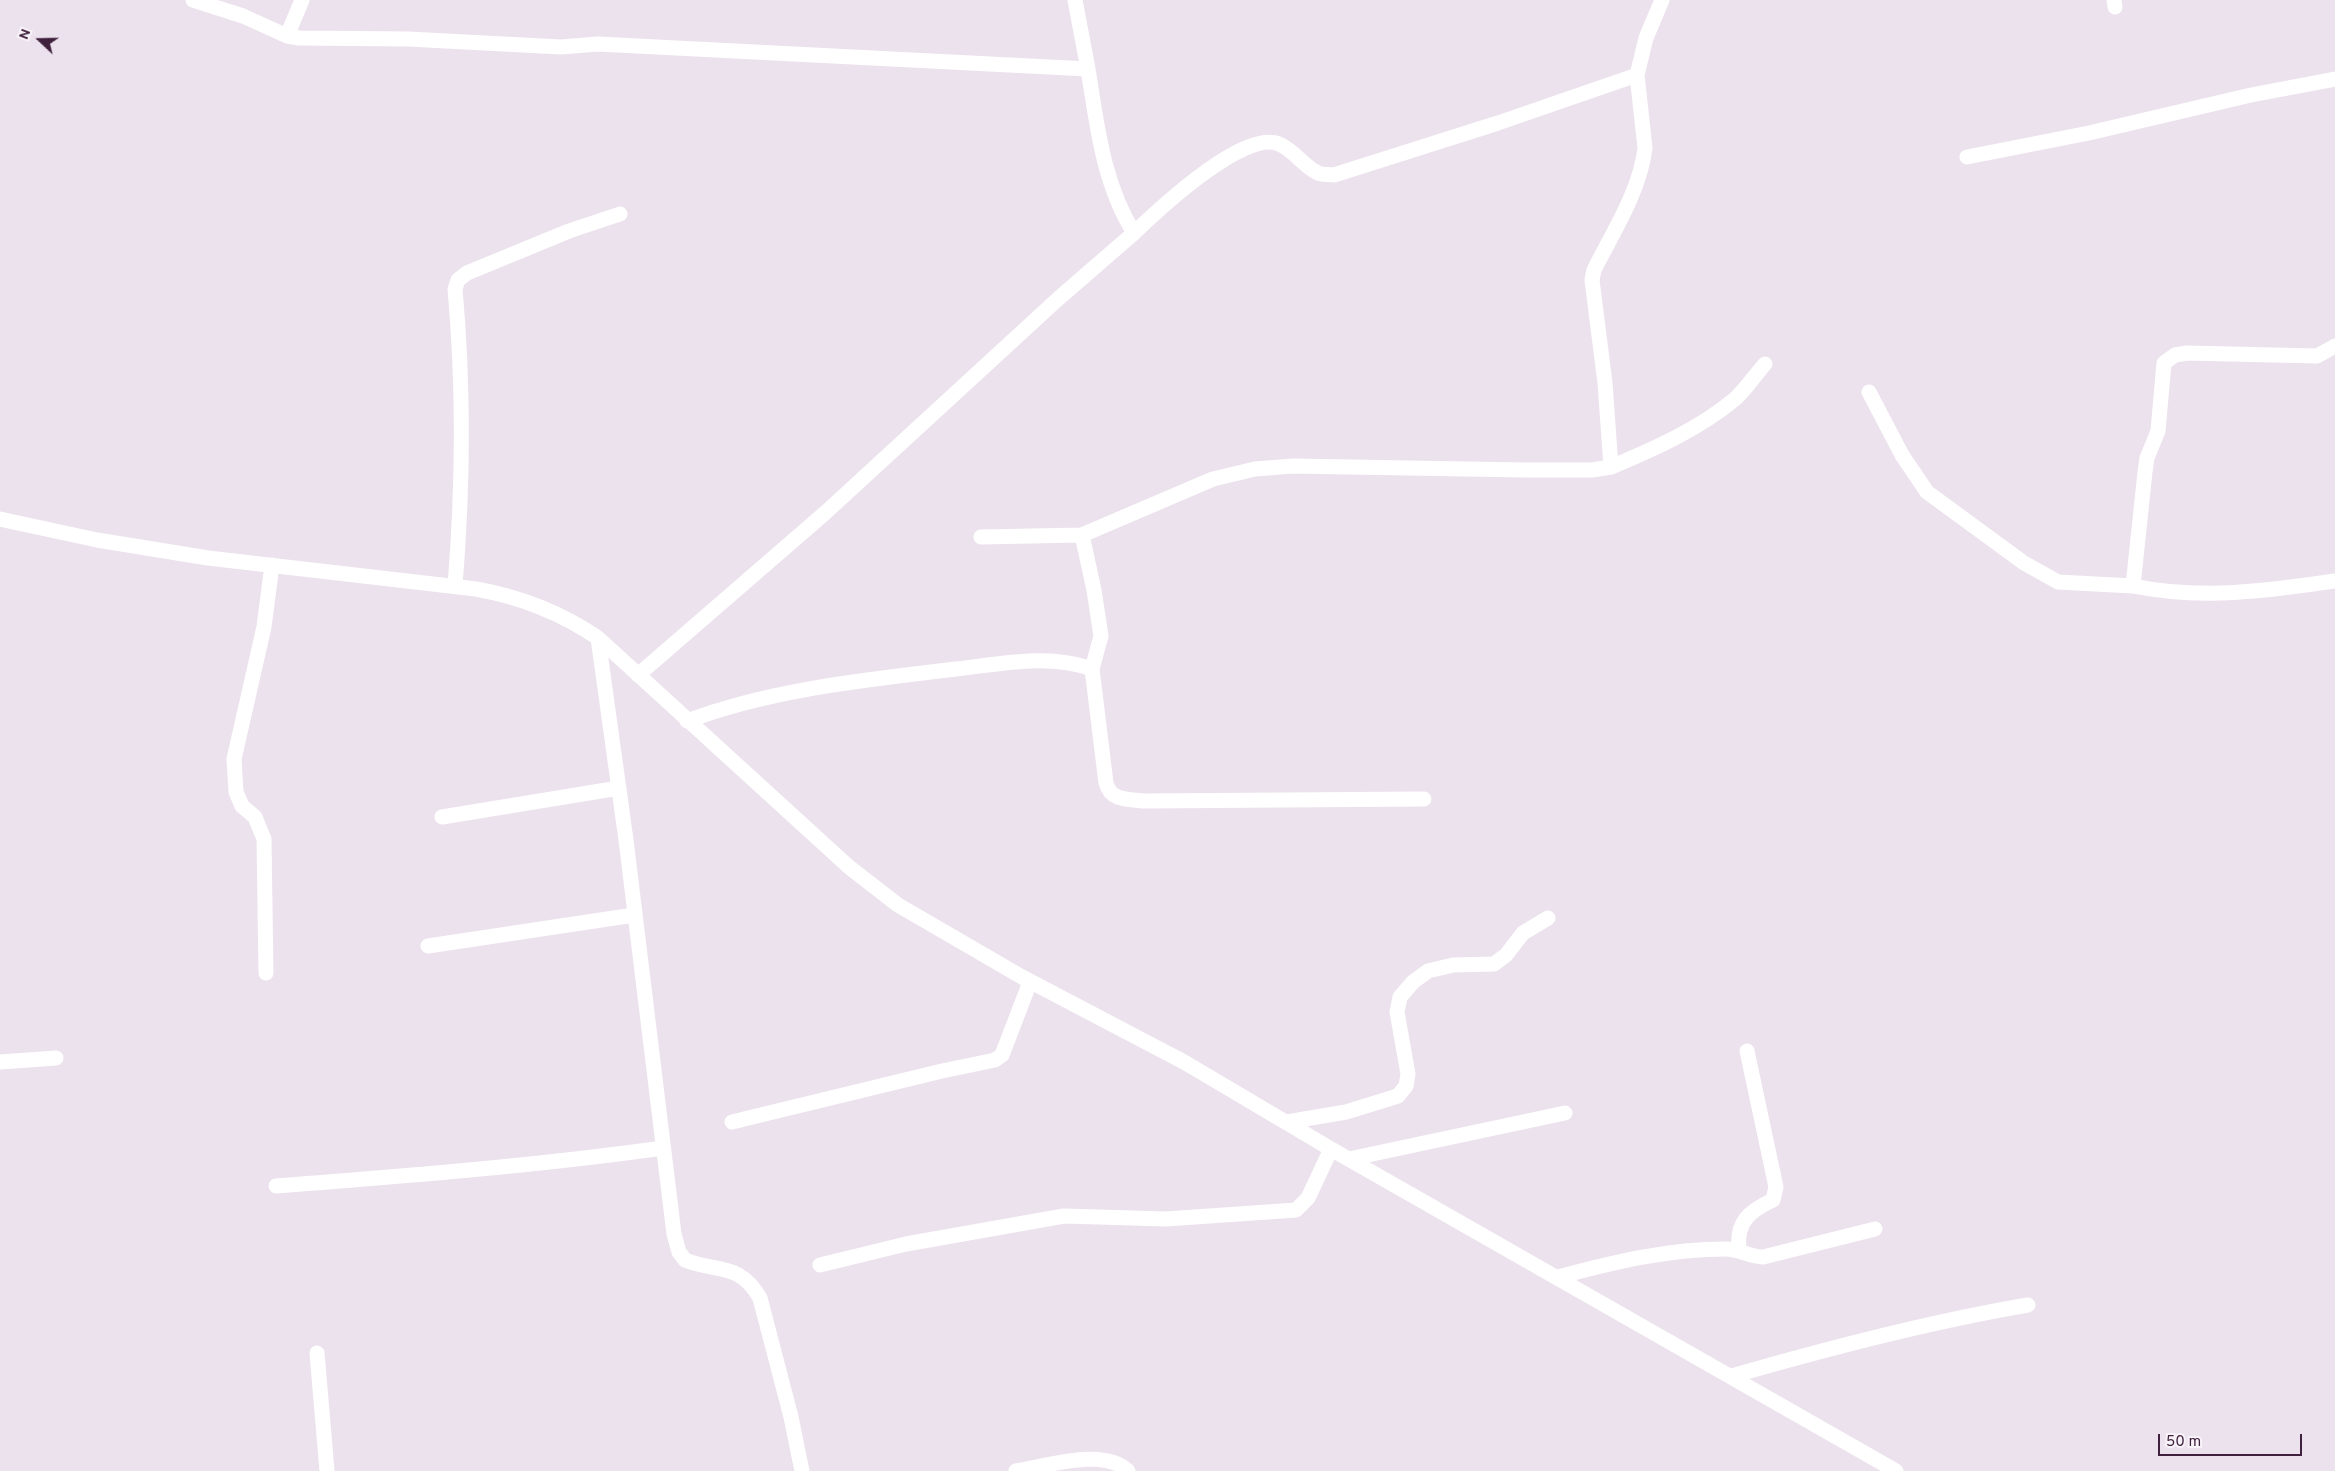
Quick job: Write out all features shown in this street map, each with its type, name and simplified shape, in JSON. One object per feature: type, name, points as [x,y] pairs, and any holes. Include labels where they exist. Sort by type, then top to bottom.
[{"type":"street","points":[[193,0],[243,16],[287,36],[314,39],[408,39],[561,47],[598,44],[1088,69]]},
{"type":"street","points":[[287,36],[302,0]]},
{"type":"street","points":[[1075,0],[1100,144],[1115,198],[1134,233]]},
{"type":"street","points":[[1612,467],[1605,383],[1592,280],[1594,270],[1634,187],[1644,158],[1645,148],[1637,75],[1646,38],[1662,0]]},
{"type":"street","points":[[638,675],[825,513],[1058,298],[1196,179],[1224,160],[1255,144],[1267,141],[1278,143],[1318,173],[1334,175],[1498,124],[1637,75]]},
{"type":"street","points":[[1967,156],[2089,134],[2251,95],[2335,79]]},
{"type":"street","points":[[455,586],[462,461],[461,378],[455,289],[458,280],[467,273],[569,231],[620,214]]},
{"type":"street","points":[[2132,586],[2147,458],[2159,423],[2164,363],[2175,355],[2187,353],[2317,356],[2335,346]]},
{"type":"street","points":[[982,537],[1082,535],[1213,479],[1255,469],[1293,466],[1592,470],[1612,467],[1645,453],[1712,416],[1736,398],[1765,364]]},
{"type":"street","points":[[1869,392],[1902,455],[1927,492],[2024,563],[2042,575],[2058,582],[2132,586],[2178,594],[2257,592],[2335,582]]},
{"type":"street","points":[[0,519],[97,540],[208,558],[455,586],[504,594],[532,603],[575,622],[598,638],[687,722],[870,885],[930,924],[1030,982],[1184,1062],[1331,1150],[1558,1277],[1896,1471]]},
{"type":"street","points":[[1082,535],[1094,590],[1101,636],[1092,669],[1108,792],[1115,797],[1144,801],[1424,799]]},
{"type":"street","points":[[266,973],[264,839],[255,817],[242,806],[234,778],[234,759],[264,627],[272,565]]},
{"type":"street","points":[[598,638],[619,788],[674,1234],[685,1260],[698,1265],[739,1274],[752,1284],[760,1298],[792,1418],[802,1471]]},
{"type":"street","points":[[687,722],[727,706],[820,688],[907,675],[1031,662],[1075,663],[1092,669]]},
{"type":"street","points":[[442,817],[619,788]]},
{"type":"street","points":[[428,946],[634,914]]},
{"type":"street","points":[[1287,1122],[1346,1112],[1402,1092],[1406,1086],[1408,1074],[1396,1012],[1400,997],[1428,971],[1453,965],[1494,964],[1506,955],[1523,933],[1548,918]]},
{"type":"street","points":[[732,1122],[942,1071],[996,1060],[1002,1055],[1030,982]]},
{"type":"street","points":[[1739,1250],[1738,1238],[1747,1216],[1758,1207],[1773,1200],[1776,1187],[1747,1051]]},
{"type":"street","points":[[0,1062],[56,1058]]},
{"type":"street","points":[[1349,1159],[1565,1113]]},
{"type":"street","points":[[276,1186],[452,1172],[581,1159],[663,1148]]},
{"type":"street","points":[[820,1265],[906,1244],[1064,1216],[1166,1219],[1296,1210],[1308,1198],[1331,1150]]},
{"type":"street","points":[[1558,1277],[1623,1260],[1675,1251],[1739,1250],[1754,1257],[1763,1257],[1875,1229]]},
{"type":"street","points":[[1732,1376],[1786,1360],[1974,1314],[2028,1305]]},
{"type":"street","points":[[317,1353],[327,1471]]},
{"type":"street","points":[[1016,1471],[1092,1458],[1110,1460],[1128,1471]]}]
